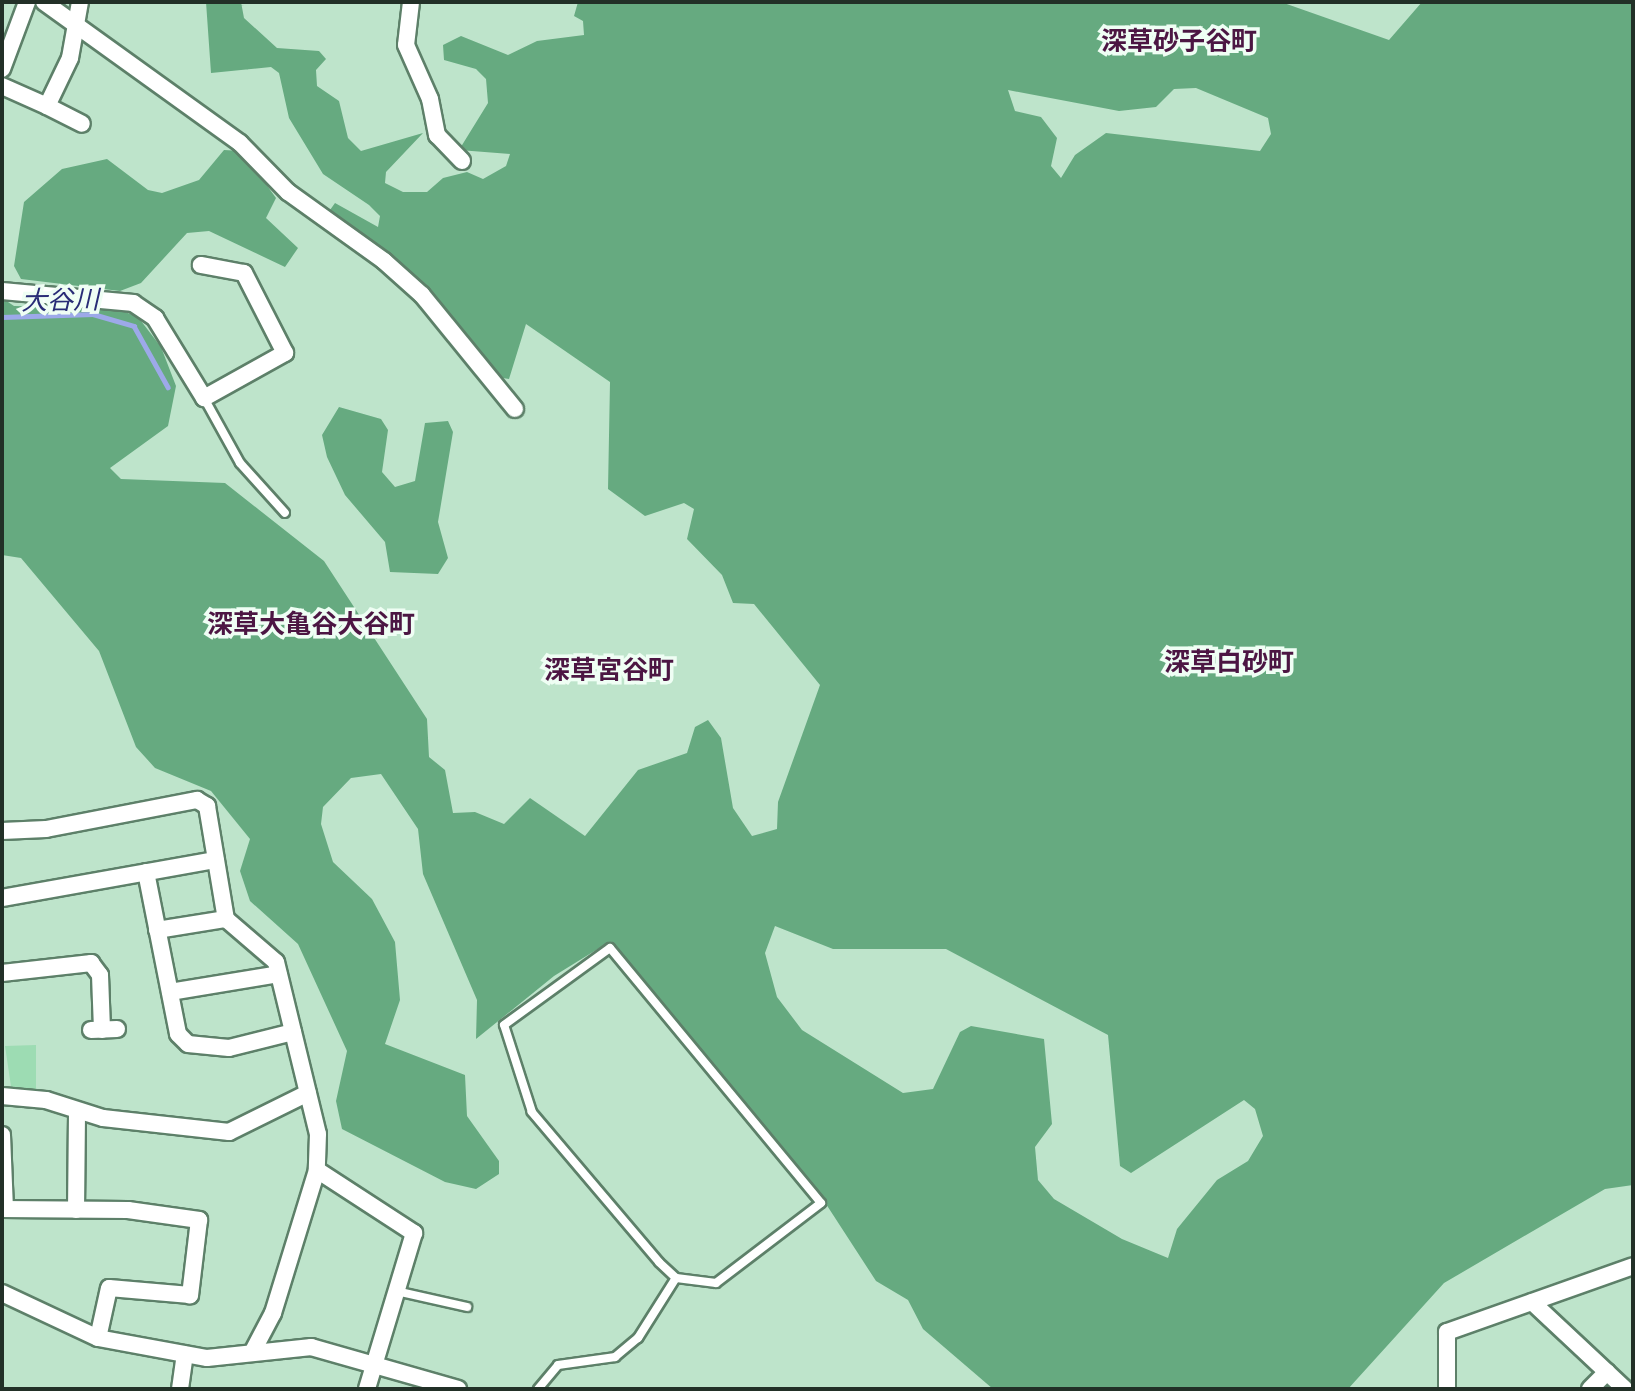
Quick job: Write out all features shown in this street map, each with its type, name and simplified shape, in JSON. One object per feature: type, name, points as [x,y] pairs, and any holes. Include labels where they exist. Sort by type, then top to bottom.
[{"type":"street","points":[[2,69],[27,2]]},
{"type":"street","points":[[44,2],[240,143],[298,200],[384,261],[422,295],[515,409]]},
{"type":"street","points":[[47,106],[78,27],[80,2]]},
{"type":"street","points":[[411,2],[406,45],[430,99],[438,135],[462,161]]},
{"type":"street","points":[[2,86],[82,124]]},
{"type":"street","points":[[2,290],[133,303],[155,318],[204,398],[285,353],[244,273],[201,265]]},
{"type":"street","points":[[2,831],[46,829],[197,800],[207,806],[226,919],[276,962],[318,1134],[317,1170],[273,1312],[253,1353]]},
{"type":"street","points":[[2,898],[216,860]]},
{"type":"street","points":[[146,872],[178,1034],[188,1044],[229,1048],[293,1032]]},
{"type":"street","points":[[158,930],[226,919]]},
{"type":"street","points":[[2,973],[91,962],[100,975],[103,1030]]},
{"type":"street","points":[[170,992],[279,974]]},
{"type":"street","points":[[2,1096],[46,1100],[78,1113],[229,1132],[308,1093]]},
{"type":"street","points":[[76,1210],[78,1113]]},
{"type":"street","points":[[2,1135],[3,1209],[76,1210],[199,1220],[190,1295],[109,1288],[98,1338]]},
{"type":"street","points":[[317,1170],[414,1233],[367,1389]]},
{"type":"street","points":[[1447,1389],[1447,1332],[1626,1268],[1633,1284]]},
{"type":"street","points":[[2,1293],[98,1338],[185,1354],[253,1353],[311,1347],[458,1389]]},
{"type":"street","points":[[1532,1302],[1625,1389]]},
{"type":"street","points":[[180,1389],[185,1354]]},
{"type":"street","points":[[1590,1389],[1607,1372]]},
{"type":"lane","points":[[204,398],[240,463],[285,513]]},
{"type":"lane","points":[[610,948],[821,1203],[716,1283],[676,1278],[533,1112],[504,1025],[610,948]]},
{"type":"lane","points":[[538,1389],[558,1365],[615,1357],[638,1338],[676,1278]]},
{"type":"lane","points":[[396,1291],[467,1307]]},
{"type":"green space","points":[[206,2],[241,2],[244,18],[277,48],[319,51],[326,59],[316,70],[317,86],[339,101],[348,138],[361,151],[423,133],[386,172],[385,183],[403,192],[427,192],[443,178],[467,172],[483,179],[506,166],[510,154],[459,150],[488,103],[486,79],[476,69],[444,60],[443,45],[461,36],[508,55],[537,41],[584,35],[583,21],[574,16],[578,2],[1281,2],[1389,40],[1422,2],[1633,2],[1633,1185],[1605,1189],[1444,1283],[1348,1389],[993,1389],[923,1329],[908,1300],[876,1281],[826,1204],[609,942],[554,976],[476,1039],[477,1000],[423,874],[418,829],[381,774],[351,778],[323,807],[321,824],[333,862],[372,899],[395,942],[400,1000],[385,1044],[465,1075],[467,1116],[499,1161],[499,1174],[476,1189],[445,1182],[342,1129],[336,1101],[347,1051],[298,944],[250,901],[240,871],[250,839],[211,791],[155,768],[136,747],[99,651],[21,558],[2,555],[2,298],[14,306],[115,308],[138,317],[161,347],[176,386],[168,426],[110,468],[121,479],[225,483],[324,561],[427,719],[429,757],[445,770],[453,813],[475,812],[504,824],[530,798],[585,836],[638,770],[687,753],[695,727],[708,720],[721,738],[733,808],[752,836],[777,829],[778,802],[820,685],[754,604],[733,603],[722,575],[687,539],[694,509],[684,503],[645,516],[608,489],[610,382],[526,324],[509,379],[490,376],[404,267],[330,210],[335,203],[378,227],[380,216],[369,205],[323,174],[289,118],[279,73],[271,67],[211,73]],"holes":[[[1196,88],[1268,118],[1271,134],[1260,151],[1106,133],[1075,155],[1061,178],[1051,166],[1057,138],[1041,117],[1015,111],[1008,90],[1119,111],[1156,107],[1174,89]],[[775,926],[833,949],[946,949],[1108,1035],[1120,1166],[1131,1173],[1244,1100],[1255,1109],[1263,1136],[1248,1161],[1217,1180],[1177,1229],[1168,1258],[1122,1239],[1054,1199],[1038,1180],[1035,1147],[1052,1124],[1044,1039],[971,1026],[960,1032],[933,1089],[903,1093],[802,1030],[777,997],[765,953]]]},
{"type":"green space","points":[[224,150],[242,151],[276,198],[266,218],[298,248],[285,267],[209,231],[187,233],[141,283],[120,291],[21,279],[14,266],[24,202],[62,169],[107,159],[148,190],[162,193],[199,180]]},
{"type":"green space","points":[[339,407],[381,419],[388,430],[382,472],[395,487],[415,481],[425,423],[448,421],[453,432],[438,522],[448,558],[438,574],[390,572],[385,542],[345,495],[327,457],[322,435]]},
{"type":"green space","points":[[36,1045],[36,1095],[12,1093],[5,1046]]},
{"type":"waterway","name":"大谷川","points":[[2,317],[93,314],[134,326],[168,387]]},
{"type":"district","name":"深草砂子谷町","points":[[1179,42]]},
{"type":"district","name":"深草大亀谷大谷町","points":[[311,625]]},
{"type":"district","name":"深草白砂町","points":[[1229,663]]},
{"type":"district","name":"深草宮谷町","points":[[609,671]]}]
